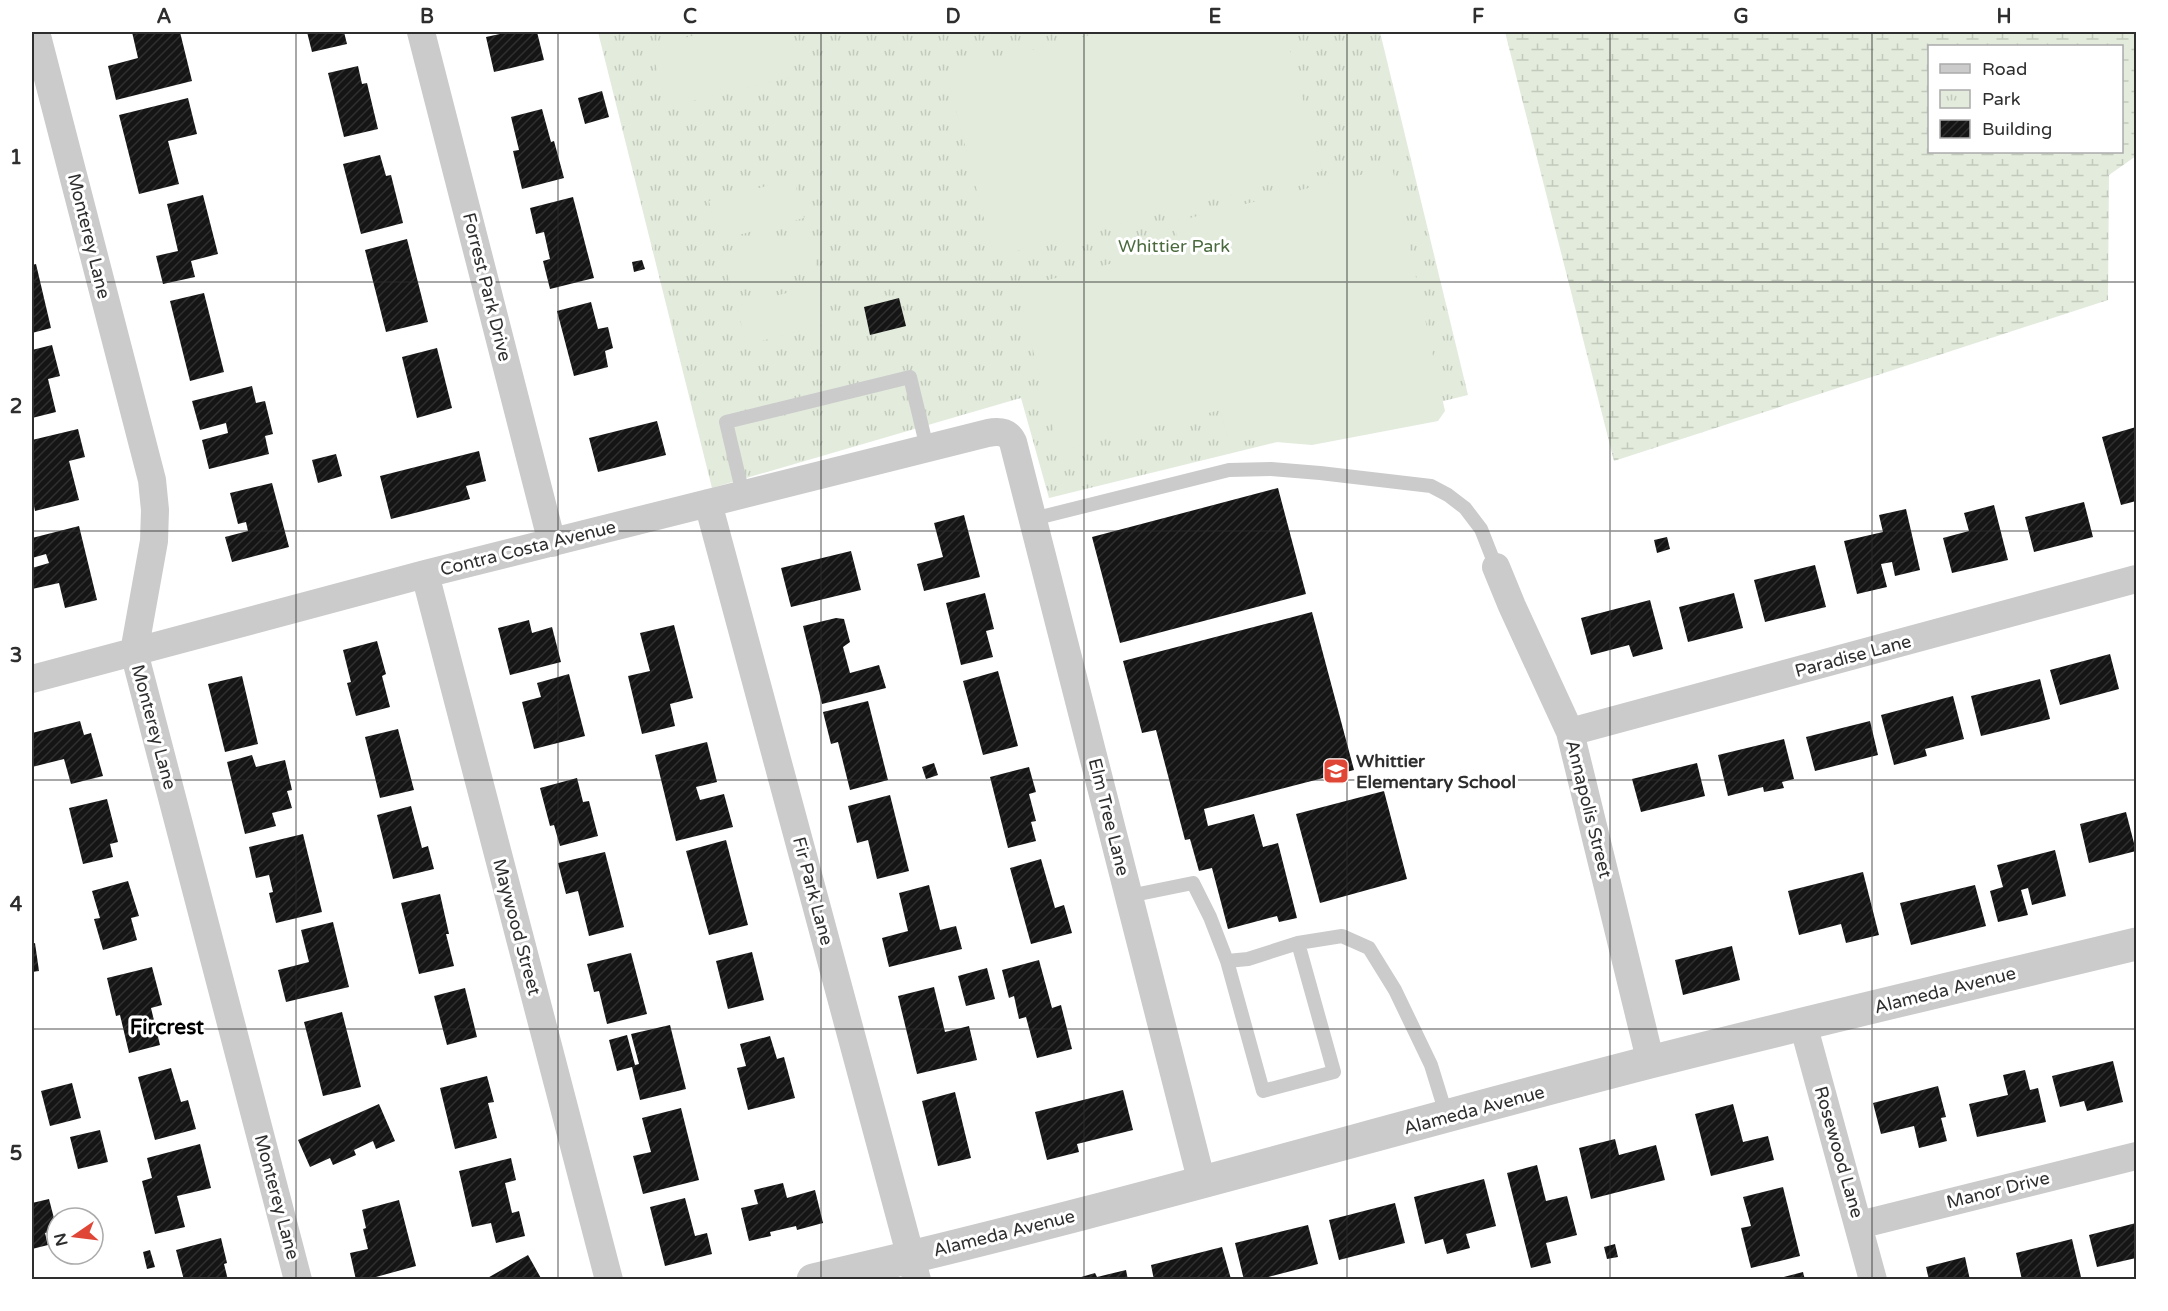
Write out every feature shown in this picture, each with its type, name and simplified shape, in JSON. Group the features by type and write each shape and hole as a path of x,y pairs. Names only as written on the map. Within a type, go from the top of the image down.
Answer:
{"street":[{"name":"Monterey Lane","path":"36,32 152,480 155,510 154,541 134,652 298,1280"},
{"name":"Forrest Park Drive","path":"421,32 552,543"},
{"name":"Contra Costa Avenue","path":"32,679 425,574 997,431 1010,436 1016,452"},
{"name":"Elm Tree Lane","path":"1016,452 1202,1183"},
{"name":"Fir Park Lane","path":"708,503 915,1268"},
{"name":"Annapolis Street","path":"1496,567 1570,732 1649,1062"},
{"name":"Maywood Street","path":"425,574 609,1280"},
{"name":"Paradise Lane","path":"1570,732 2136,579"},
{"name":"Alameda Avenue","path":"813,1280 915,1268 1202,1183 1649,1062 2136,944"},
{"name":"Rosewood Lane","path":"1803,1024 1873,1280"},
{"name":"Manor Drive","path":"1859,1225 2136,1156"}],"lane":[{"path":"743,494 726,422 910,377 927,448"},
{"path":"1033,519 1229,470 1271,469 1320,472 1431,486 1448,495 1465,507 1480,529 1496,567"},
{"path":"1129,896 1194,883 1227,961 1263,1091 1334,1072 1298,943"},
{"path":"1227,961 1248,959 1298,943 1342,936 1369,948 1395,990 1431,1065 1447,1117"}],"green space":[{"name":"Whittier Park","path":"598,32 1380,32 1468,395 1049,498 1021,398 712,488"},
{"path":"708,32 785,32 796,76 666,107 651,46"},
{"path":"1102,32 1285,32 1322,171 994,257 946,72"},
{"path":"1505,32 2136,32 2136,156 2109,175 2108,300 1614,461"},
{"path":"1392,167 1445,411 1438,421 1312,445 1228,438 1220,410 1059,451 1017,288 1179,246 1174,222"},
{"path":"794,179 804,218 719,240 709,201"},
{"path":"807,231 817,270 732,292 722,253"},
{"path":"821,284 831,323 746,345 737,306"}],"building":[{"path":"132,32 180,32 192,81 116,100 108,66 138,58"},
{"path":"307,32 344,32 347,44 312,52"},
{"path":"509,32 537,32 544,60 494,72 486,37"},
{"path":"358,66 362,84 367,83 378,129 344,137 328,73"},
{"path":"602,91 609,117 585,124 578,98"},
{"path":"188,98 197,134 168,141 179,184 139,194 119,115"},
{"path":"542,109 564,178 522,189 513,151 519,150 511,117"},
{"path":"380,155 386,176 391,175 403,223 361,234 343,164"},
{"path":"203,195 218,254 191,261 195,277 163,284 156,256 178,251 167,204"},
{"path":"573,197 594,278 550,289 543,261 550,259 544,232 536,234 530,208"},
{"path":"407,239 428,322 386,332 365,250"},
{"path":"642,260 645,269 634,272 632,262"},
{"path":"36,264 51,328 32,333 32,265"},
{"path":"204,293 224,372 190,381 170,301"},
{"path":"899,298 906,326 870,335 864,307"},
{"path":"591,302 598,329 608,327 613,348 605,351 608,367 574,376 557,311"},
{"path":"52,345 60,376 48,379 56,412 32,418 32,350"},
{"path":"437,348 452,408 417,418 402,357"},
{"path":"252,386 256,403 265,401 273,434 265,436 269,454 209,469 202,440 228,433 226,423 200,430 192,401"},
{"path":"657,421 666,455 598,472 589,438"},
{"path":"2136,427 2136,501 2121,505 2102,437"},
{"path":"78,429 85,457 69,461 79,500 35,511 32,496 32,440"},
{"path":"479,451 486,481 466,486 470,499 391,519 380,476"},
{"path":"336,454 342,476 318,483 312,460"},
{"path":"272,483 289,547 232,562 225,537 248,531 246,522 238,524 230,493"},
{"path":"1278,488 1306,594 1120,643 1092,537"},
{"path":"2084,502 2093,537 2034,552 2025,517"},
{"path":"1994,505 2008,560 1952,573 1943,538 1969,531 1964,513"},
{"path":"1906,509 1920,570 1895,576 1892,562 1881,564 1887,587 1857,594 1844,541 1883,532 1879,515"},
{"path":"964,515 980,577 924,591 917,564 943,557 934,523"},
{"path":"79,526 97,600 65,608 59,583 32,589 32,568 49,563 46,554 32,558 32,538"},
{"path":"1667,537 1670,549 1657,553 1654,540"},
{"path":"851,551 861,590 791,607 781,568"},
{"path":"1815,565 1826,607 1765,622 1754,580"},
{"path":"985,593 994,629 986,631 993,657 961,665 946,603"},
{"path":"1734,593 1743,628 1688,642 1679,607"},
{"path":"1650,600 1663,649 1633,657 1629,645 1591,655 1581,618"},
{"path":"1312,612 1354,770 1204,809 1208,826 1254,814 1263,847 1278,843 1297,918 1279,922 1277,916 1228,929 1212,868 1199,871 1190,839 1185,840 1156,730 1142,733 1123,661"},
{"path":"836,618 844,619 850,642 843,647 850,673 879,665 886,688 822,704 803,626"},
{"path":"529,620 532,633 552,627 561,662 510,675 498,628"},
{"path":"674,625 693,698 670,704 675,726 642,734 628,676 650,671 640,633"},
{"path":"377,641 386,674 382,676 390,707 356,716 347,683 351,682 343,650"},
{"path":"2110,654 2119,689 2060,705 2050,670"},
{"path":"998,671 1018,746 983,755 963,681"},
{"path":"569,674 585,736 534,749 522,702 541,697 537,683"},
{"path":"242,676 258,744 225,752 208,684"},
{"path":"2040,679 2050,719 1981,736 1971,696"},
{"path":"1953,696 1964,739 1925,749 1927,756 1894,765 1881,715"},
{"path":"868,701 888,780 850,790 838,742 831,744 823,712"},
{"path":"80,721 84,735 91,733 103,776 71,784 64,759 32,767 32,733"},
{"path":"1870,721 1878,755 1815,771 1806,737"},
{"path":"398,729 414,790 380,798 365,737"},
{"path":"1784,739 1794,779 1782,782 1784,788 1764,792 1763,787 1728,796 1718,755"},
{"path":"707,742 717,782 696,787 700,800 724,794 733,827 676,841 655,755"},
{"path":"252,755 256,767 285,760 292,790 287,791 292,808 272,813 276,826 245,834 227,762"},
{"path":"934,763 938,775 926,779 922,767"},
{"path":"1697,763 1705,796 1641,812 1632,779"},
{"path":"1029,767 1036,792 1029,794 1036,821 1031,822 1036,841 1008,848 990,777"},
{"path":"577,778 583,802 589,801 598,836 560,846 554,825 550,826 540,788"},
{"path":"1384,791 1407,879 1320,903 1296,814"},
{"path":"890,795 909,871 877,879 868,840 857,843 848,806"},
{"path":"107,799 118,842 110,844 113,857 83,864 69,808"},
{"path":"411,806 422,848 428,846 434,869 393,879 377,815"},
{"path":"2126,812 2136,851 2089,863 2080,824"},
{"path":"303,834 322,912 276,923 269,893 273,892 269,875 256,878 249,847"},
{"path":"726,840 748,925 709,935 686,851"},
{"path":"2055,850 2066,896 2032,905 2028,888 2021,890 2028,915 1998,922 1990,891 2003,887 1997,865"},
{"path":"605,852 624,927 589,936 578,891 566,894 558,863"},
{"path":"1041,859 1055,908 1064,905 1072,933 1031,944 1010,868"},
{"path":"1863,872 1879,935 1846,943 1841,924 1799,935 1788,891"},
{"path":"128,881 139,916 131,918 137,940 103,950 94,919 100,918 92,891"},
{"path":"929,885 940,930 956,926 962,949 889,967 882,938 908,931 899,893"},
{"path":"1975,885 1986,926 1911,945 1900,903"},
{"path":"440,894 454,966 419,974 401,903"},
{"path":"333,922 349,987 286,1002 278,970 309,962 301,930"},
{"path":"35,943 39,971 32,972 32,944"},
{"path":"1732,946 1740,980 1683,995 1675,960"},
{"path":"752,952 764,1000 728,1009 716,961"},
{"path":"631,953 647,1014 607,1024 599,991 594,992 587,964"},
{"path":"1039,960 1052,1008 1061,1005 1072,1049 1037,1058 1026,1017 1019,1019 1014,996 1009,998 1002,970"},
{"path":"152,967 162,1005 151,1008 160,1045 129,1053 120,1015 116,1016 107,978"},
{"path":"987,968 995,999 966,1006 958,976"},
{"path":"934,987 945,1032 969,1026 977,1060 917,1074 898,996"},
{"path":"465,988 477,1037 447,1045 434,996"},
{"path":"342,1012 361,1087 323,1096 304,1022"},
{"path":"670,1025 686,1089 640,1100 632,1067 617,1071 609,1040 627,1035 635,1065 639,1064 631,1034"},
{"path":"770,1036 777,1059 784,1057 795,1098 748,1110 737,1068 746,1066 740,1044"},
{"path":"2113,1061 2123,1102 2087,1111 2084,1101 2060,1107 2052,1076"},
{"path":"171,1068 181,1102 188,1100 196,1129 155,1140 138,1077"},
{"path":"2025,1070 2030,1090 2038,1088 2046,1122 1977,1137 1969,1104 2008,1095 2003,1075"},
{"path":"487,1076 494,1102 488,1103 497,1138 455,1149 440,1088"},
{"path":"72,1083 81,1118 50,1126 41,1091"},
{"path":"1938,1086 1946,1117 1941,1118 1947,1141 1919,1148 1914,1126 1881,1134 1873,1103"},
{"path":"1123,1090 1133,1130 1077,1144 1079,1152 1047,1160 1035,1112"},
{"path":"955,1092 971,1158 938,1166 922,1101"},
{"path":"379,1104 395,1141 376,1149 373,1141 354,1150 356,1155 333,1165 330,1158 310,1167 298,1140"},
{"path":"1733,1104 1743,1142 1768,1136 1774,1160 1711,1176 1695,1114"},
{"path":"681,1108 699,1180 643,1194 633,1156 651,1152 642,1118"},
{"path":"100,1130 108,1162 78,1169 70,1137"},
{"path":"1615,1139 1619,1155 1656,1145 1665,1180 1591,1199 1579,1148"},
{"path":"200,1144 211,1188 177,1196 185,1227 155,1234 142,1181 152,1178 147,1158"},
{"path":"511,1158 516,1180 505,1183 512,1213 519,1211 525,1236 496,1243 491,1223 472,1227 459,1171"},
{"path":"1537,1165 1546,1201 1567,1196 1577,1235 1546,1243 1551,1263 1531,1268 1507,1173"},
{"path":"1484,1179 1496,1226 1466,1234 1470,1248 1447,1254 1443,1239 1425,1244 1414,1197"},
{"path":"783,1183 787,1198 815,1190 823,1223 797,1230 796,1226 770,1232 771,1236 749,1241 741,1208 758,1204 754,1190"},
{"path":"1783,1187 1800,1256 1751,1268 1741,1228 1751,1226 1743,1197"},
{"path":"685,1198 695,1236 707,1233 712,1254 665,1266 650,1207"},
{"path":"49,1199 51,1206 45,1206 45,1246 32,1249 32,1203"},
{"path":"399,1200 416,1266 365,1280 356,1280 350,1253 368,1249 363,1229 366,1228 362,1210"},
{"path":"1395,1203 1405,1243 1339,1260 1329,1220"},
{"path":"2136,1223 2136,1258 2097,1267 2089,1235"},
{"path":"1308,1225 1318,1264 1257,1280 1244,1280 1235,1243"},
{"path":"221,1238 227,1263 224,1264 228,1280 184,1280 176,1250"},
{"path":"2072,1239 2081,1277 2070,1280 2022,1280 2016,1253"},
{"path":"1615,1244 1618,1257 1607,1259 1604,1247"},
{"path":"1222,1247 1231,1279 1154,1280 1151,1265"},
{"path":"150,1250 155,1267 147,1269 143,1252"},
{"path":"528,1255 542,1280 484,1280"},
{"path":"1965,1257 1970,1280 1929,1280 1926,1267"},
{"path":"1126,1270 1128,1280 1071,1280 1095,1273 1097,1277"},
{"path":"1803,1272 1805,1280 1776,1280 1776,1279"}],"place":[{"name":"Whittier Elementary School","path":"1336,771"}],"district":[{"name":"Fircrest","path":"167,1027"}]}
